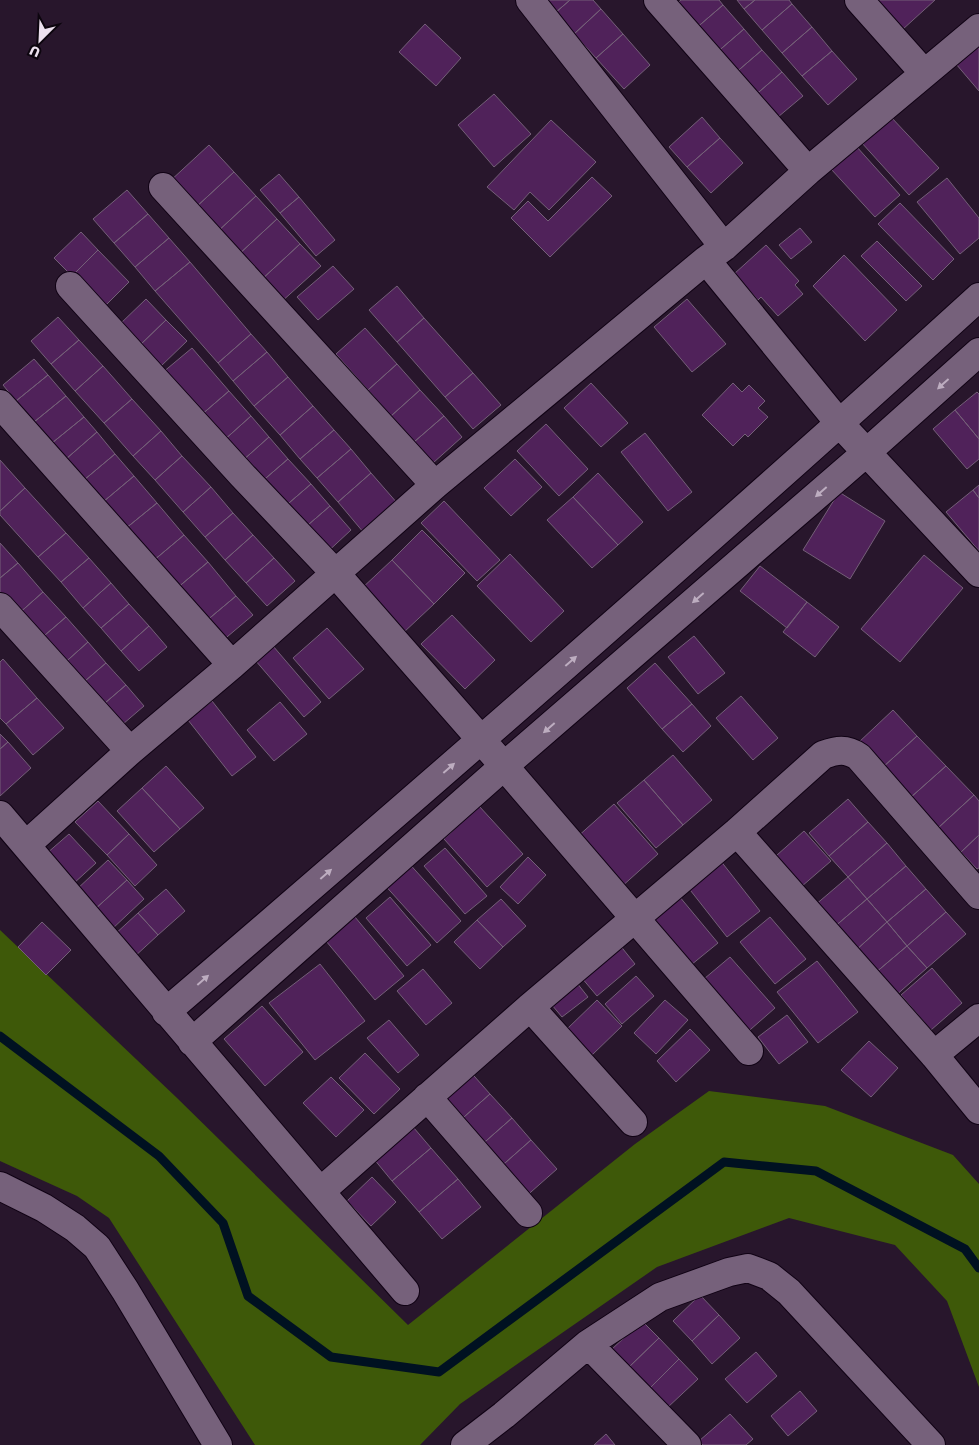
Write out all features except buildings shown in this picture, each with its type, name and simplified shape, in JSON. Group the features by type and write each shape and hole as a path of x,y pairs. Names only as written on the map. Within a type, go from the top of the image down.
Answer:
{"street":[{"path":"530,0 840,424 979,573"},
{"path":"658,0 808,171"},
{"path":"858,0 924,73"},
{"path":"26,845 130,751 232,665 435,485 715,254 808,171 979,28"},
{"path":"163,187 435,485"},
{"path":"70,286 242,475 336,574 749,1051"},
{"path":"166,1012 482,741 840,424 979,297"},
{"path":"192,1042 504,766 867,452 979,352"},
{"path":"0,404 232,665"},
{"path":"0,607 130,751"},
{"path":"320,1191 530,1007 737,832 823,755 837,750 851,752 859,757 979,895"},
{"path":"0,815 405,1291"},
{"path":"737,832 934,1055 979,1110"},
{"path":"530,1007 633,1122"},
{"path":"934,1055 979,1018"},
{"path":"427,1097 528,1213"},
{"path":"0,1186 44,1208 75,1228 97,1247 218,1445"},
{"path":"465,1445 504,1415 588,1344 660,1297 729,1272 748,1268 769,1276 789,1292 931,1445"},
{"path":"588,1344 688,1445"}],"green space":[{"path":"0,930 176,1097 408,1325 635,1144 709,1091 825,1106 953,1155 979,1184 979,1387 947,1301 895,1245 789,1218 657,1267 460,1404 420,1445 255,1445 109,1218 77,1196 0,1161"}],"waterway":[{"path":"0,1036 159,1156 223,1223 248,1296 331,1357 439,1372 724,1162 816,1171 965,1249 979,1268"}]}
